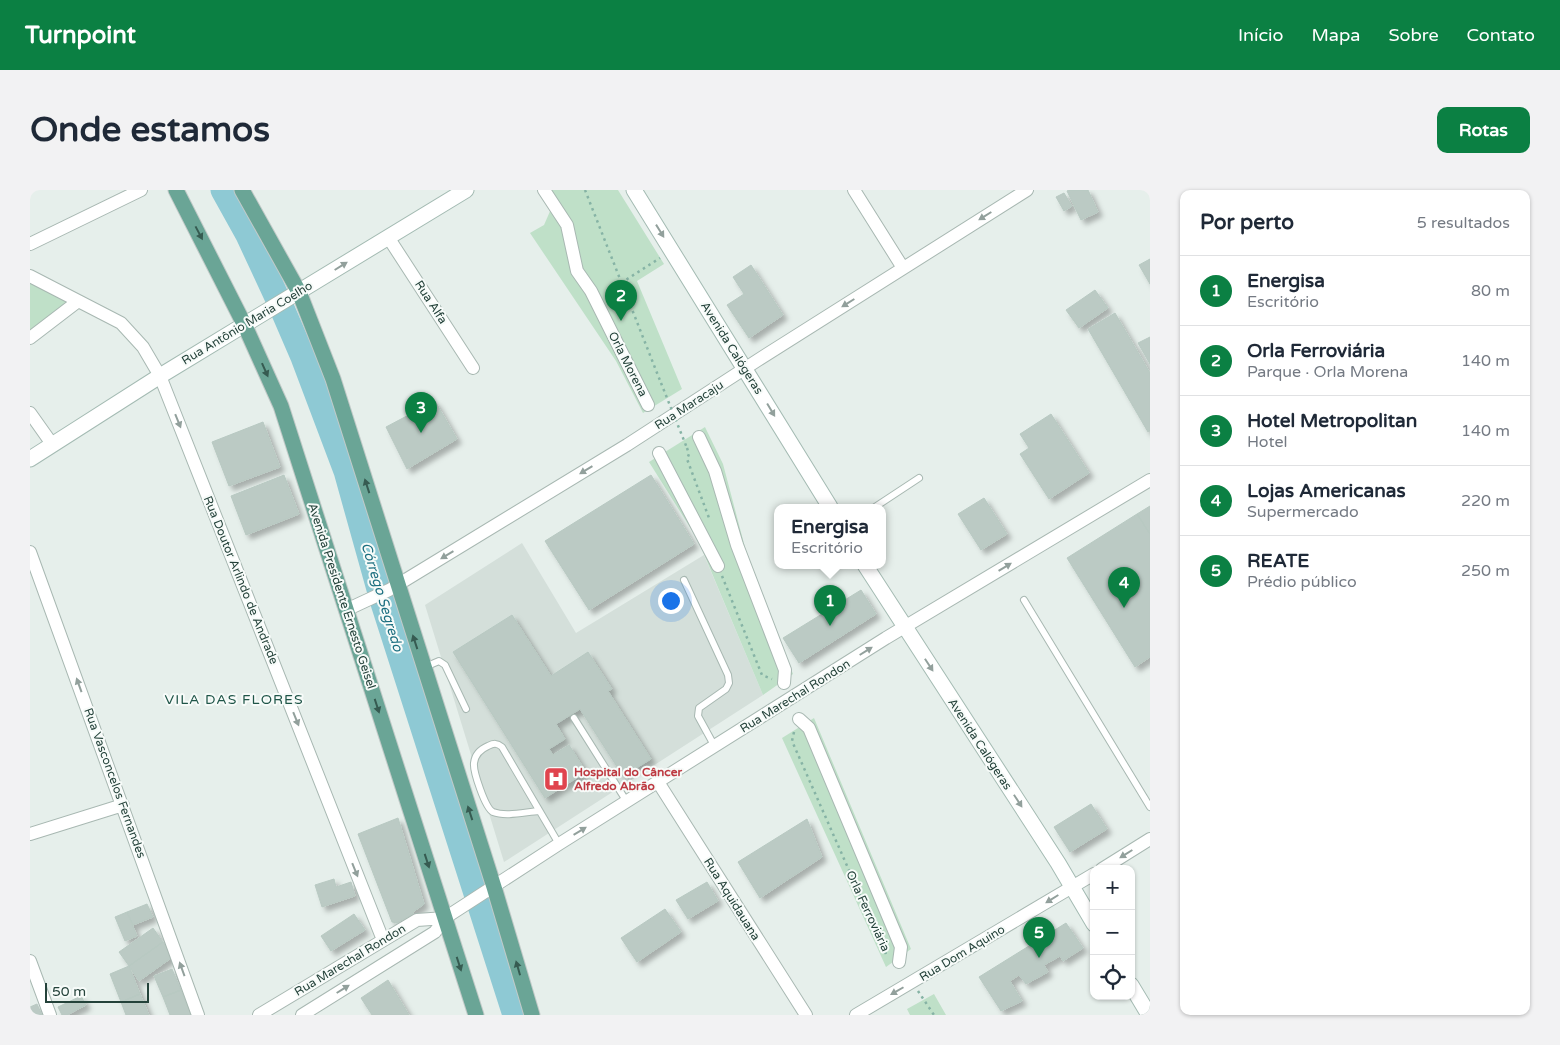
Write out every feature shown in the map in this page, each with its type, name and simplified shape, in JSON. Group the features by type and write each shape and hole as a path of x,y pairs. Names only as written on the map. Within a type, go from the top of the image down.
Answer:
{"main road":[{"name":"Avenida Presidente Ernesto Geisel","path":"176,190 251,322 352,607 448,916 476,1015"},
{"path":"242,190 299,292 333,379 394,587 424,667 488,891 532,1015"},
{"name":"Rua Antônio Maria Coelho","path":"30,459 160,376 466,190"},
{"name":"Avenida Calógeras","path":"634,190 828,504"},
{"name":"Avenida Calógeras","path":"868,569 1072,886 1090,917"},
{"path":"1135,992 1149,1015"}],"street":[{"path":"30,244 141,190"},
{"name":"Orla Morena","path":"544,190 567,225 577,271 591,292 648,405"},
{"path":"854,190 903,268"},
{"name":"Rua Maracaju","path":"352,607 394,587 627,445 1027,190"},
{"name":"Rua Alfa","path":"388,237 473,368"},
{"name":"Rua Doutor Arlindo de Andrade","path":"30,276 121,323 143,347 160,376 383,940"},
{"path":"30,338 78,302"},
{"path":"30,413 52,444"},
{"path":"699,438 715,471 737,545 785,670 784,683"},
{"path":"659,453 718,566"},
{"name":"Rua Marechal Rondon","path":"302,1015 435,932 448,916 559,844 905,627 1150,480"},
{"name":"Rua Vasconcelos Fernandes","path":"30,552 198,1015"},
{"name":"Orla Ferroviária","path":"799,719 810,728 901,947 899,962"},
{"name":"Rua Aquidauana","path":"658,782 806,1015"},
{"path":"30,834 123,805"},
{"path":"1108,865 1150,839"},
{"name":"Rua Dom Aquino","path":"856,1015 1090,876"},
{"name":"Rua Marechal Rondon","path":"259,1015 418,920 448,916"},
{"path":"30,961 50,1015"}],"lane":[{"path":"880,504 919,478"},
{"path":"684,580 728,675 729,683 726,689 700,708 698,712 714,747"},
{"path":"1024,600 1150,807"},
{"path":"424,667 438,662 445,665 466,709"},
{"path":"574,718 627,802"},
{"path":"539,811 503,814 495,813 488,809 474,764 477,754 481,749 493,743 502,747 559,844"}],"path":[{"path":"584,190 687,448"},
{"path":"621,282 672,251"},
{"name":"Orla Ferroviária","path":"799,719 792,741 886,954 899,962"}],"shaded area":[{"name":"Hospital do Câncer Alfredo Abrão","path":"522,543 576,633 704,555 763,695 504,862 425,605"}],"green space":[{"path":"540,190 618,190 664,264 637,281 682,389 643,413 616,361 530,233 544,225 551,209"},
{"path":"30,276 77,302 30,338"},
{"path":"705,427 723,464 747,555 793,674 763,695 698,540 649,462"},
{"path":"814,718 911,949 886,967 782,738"},
{"path":"934,994 946,1015 910,1015 907,1009"}],"building":[{"path":"1088,190 1098,212 1081,220 1067,191"},
{"path":"1064,193 1072,206 1064,211 1056,197"},
{"path":"1150,259 1150,284 1139,265"},
{"path":"751,265 783,315 749,338 727,305 744,294 733,277"},
{"path":"1095,290 1108,308 1079,328 1066,310"},
{"path":"1115,313 1150,373 1150,431 1148,432 1088,329"},
{"path":"1150,337 1150,364 1138,343"},
{"path":"435,401 457,439 407,469 386,427"},
{"path":"1051,414 1089,473 1049,499 1020,454 1029,448 1020,434"},
{"path":"263,422 280,467 229,486 212,442"},
{"path":"284,475 299,514 246,535 231,496"},
{"path":"651,475 694,544 589,610 545,541"},
{"path":"984,498 1007,534 981,550 958,514"},
{"path":"1150,506 1150,534 1137,514"},
{"path":"1137,514 1150,534 1150,657 1135,667 1067,558"},
{"path":"861,590 876,614 799,663 783,638"},
{"path":"512,615 551,676 588,652 612,689 608,691 651,759 623,776 580,709 556,724 565,739 549,749 553,755 569,745 586,772 545,798 453,652"},
{"path":"1091,804 1107,829 1070,852 1054,827"},
{"path":"398,818 424,904 413,914 397,923 392,922 358,834"},
{"path":"807,819 822,857 760,898 738,862"},
{"path":"334,879 336,887 351,882 355,896 322,907 315,885"},
{"path":"707,882 718,901 688,919 676,900"},
{"path":"147,904 153,917 133,925 127,912"},
{"path":"665,909 681,932 637,962 621,938"},
{"path":"127,912 137,936 125,941 115,917"},
{"path":"354,914 365,930 331,951 321,936"},
{"path":"1066,923 1083,948 1063,961 1060,956 1044,965 1048,972 1026,984 1019,975 1010,981 1022,1001 1001,1011 979,977"},
{"path":"153,928 163,942 129,966 119,952"},
{"path":"163,942 174,956 139,981 129,966"},
{"path":"129,966 140,994 121,1002 110,974"},
{"path":"172,969 181,990 163,997 154,976"},
{"path":"388,980 409,1015 372,1015 361,998"},
{"path":"181,990 191,1015 170,1015 163,997"},
{"path":"140,994 149,1015 126,1015 121,1002"},
{"path":"81,996 86,1005 67,1015 62,1015 58,1007"},
{"path":"37,1004 42,1015 30,1015 30,1007"}],"waterway":[{"name":"Córrego Segredo","path":"223,190 248,235 281,306 303,357 346,471 382,600 515,1015"}],"place":[{"name":"Orla Ferroviária","path":"621,321"},
{"name":"Hotel Metropolitan","path":"421,433"},
{"name":"Lojas Americanas","path":"1124,608"},
{"name":"Energisa","path":"830,626"},
{"name":"Hospital do Câncer Alfredo Abrão","path":"556,779"},
{"name":"REATE","path":"1039,958"}],"district":[{"name":"VILA DAS FLORES","path":"234,699"}]}
